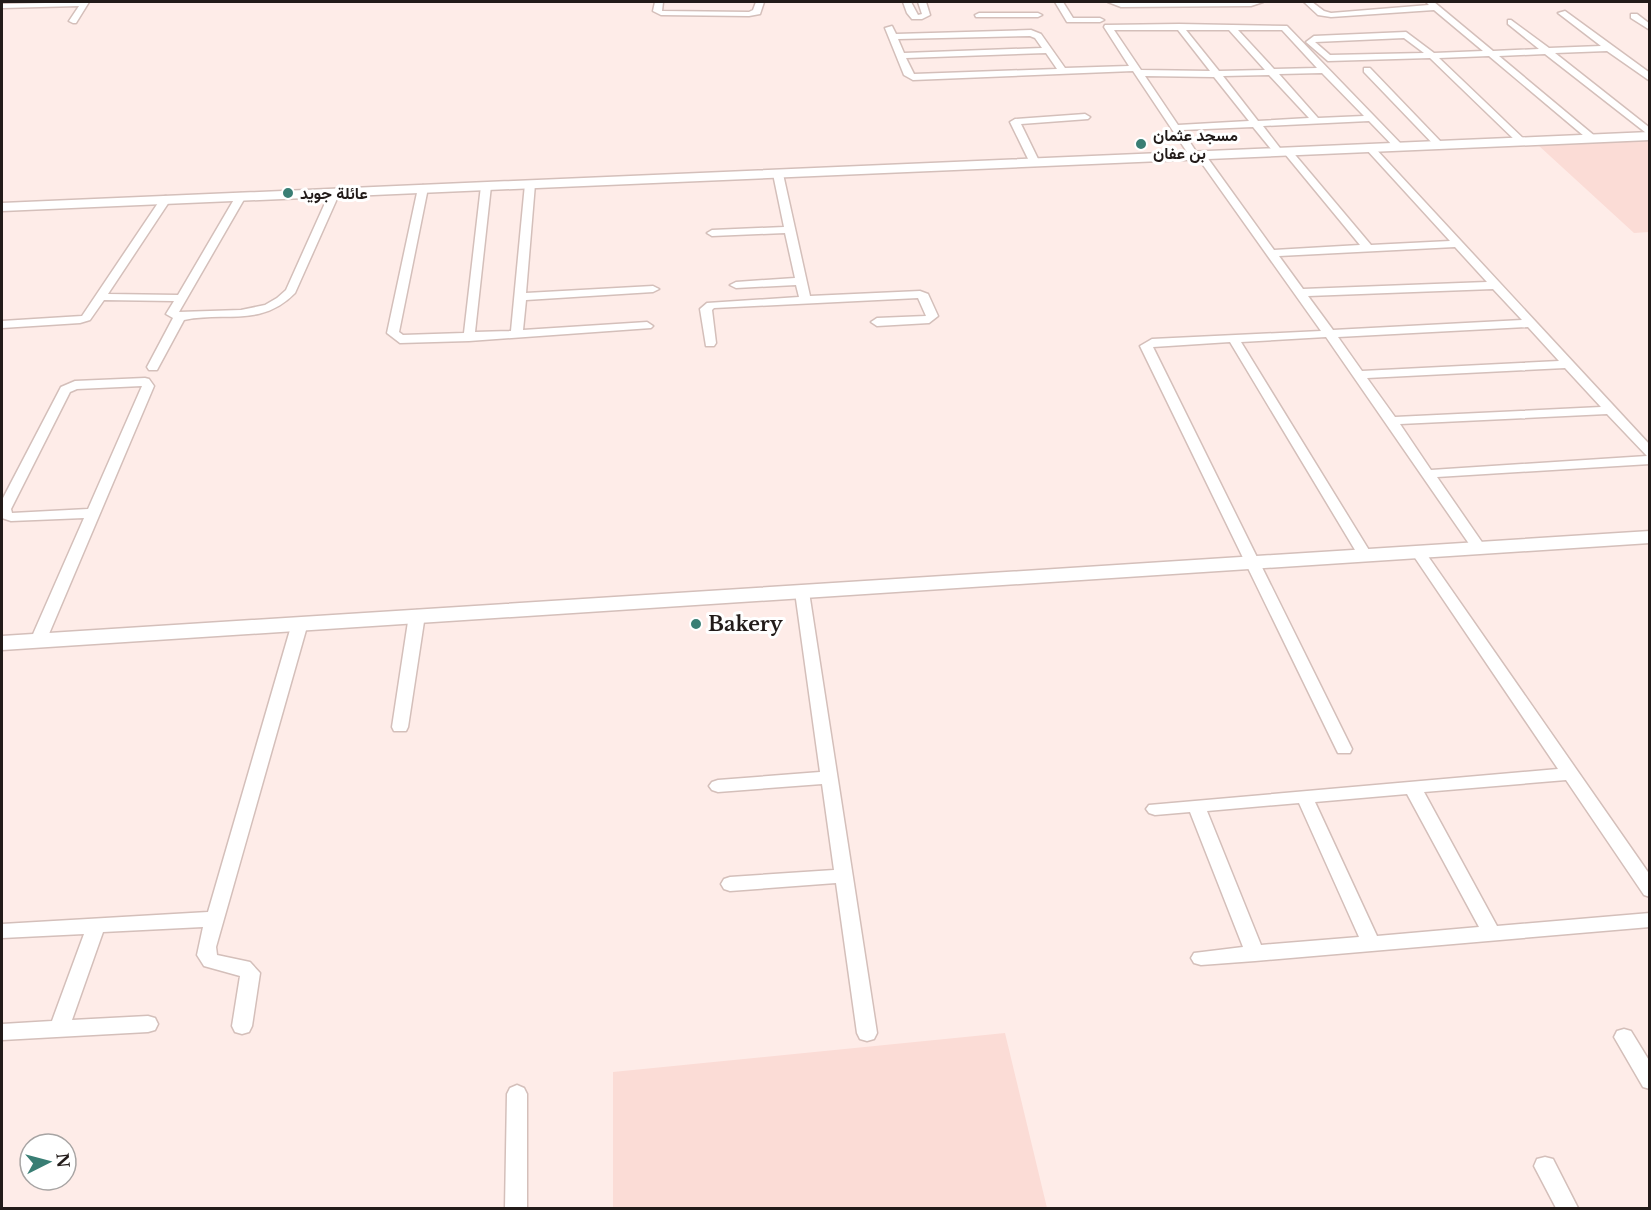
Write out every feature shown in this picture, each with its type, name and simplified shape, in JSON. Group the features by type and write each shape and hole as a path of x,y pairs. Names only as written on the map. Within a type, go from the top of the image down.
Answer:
{"street":[{"path":"2,6 84,2"},
{"path":"74,21 84,2"},
{"path":"659,2 657,11 660,14 753,14 757,12 760,2"},
{"path":"708,14 711,2"},
{"path":"907,2 910,13 914,17 926,15 922,2"},
{"path":"1059,2 1070,20 1100,20"},
{"path":"1112,2 1121,5 1260,3 1258,2"},
{"path":"1308,2 1327,15 1433,4 1593,139"},
{"path":"1370,2 1381,11"},
{"path":"980,16 1014,12 1038,15"},
{"path":"1562,13 1650,78"},
{"path":"1650,15 1634,16 1650,28"},
{"path":"1510,22 1650,134"},
{"path":"1179,26 1257,124 1369,249"},
{"path":"1400,148 1284,28 1179,26 1108,27 1107,29 1175,129 1330,334 1479,548"},
{"path":"1231,27 1316,121"},
{"path":"1063,71 1037,35 1026,33 891,33 908,75 914,77 1063,71 1096,69 1217,74 1325,70"},
{"path":"1522,142 1431,55 1404,34 1314,39 1310,42 1328,58 1431,55 1491,55 1608,48"},
{"path":"901,56 1048,50"},
{"path":"1009,52 1096,69"},
{"path":"1367,70 1440,146"},
{"path":"1035,163 1014,122 1085,117"},
{"path":"1175,129 1372,118"},
{"path":"2,207 1400,148 1593,139 1650,134"},
{"path":"1371,149 1650,453"},
{"path":"778,174 806,299"},
{"path":"517,334 530,184"},
{"path":"469,337 486,186"},
{"path":"423,188 393,333 400,339 647,326"},
{"path":"241,196 172,314 183,316 252,312 280,303 291,291 335,192"},
{"path":"2,325 86,318 166,199"},
{"path":"712,233 790,230"},
{"path":"1270,253 1459,244"},
{"path":"736,285 801,281"},
{"path":"1300,293 1496,285"},
{"path":"520,297 653,289"},
{"path":"710,343 707,306 920,294 924,296 932,316 929,319 877,322"},
{"path":"100,297 183,298"},
{"path":"153,367 179,318 183,316"},
{"path":"1344,749 1146,346 1152,343 1233,338 1532,323"},
{"path":"1233,338 1365,555"},
{"path":"1359,375 1568,364"},
{"path":"38,641 91,513 148,386 145,382 75,385 65,390 4,509 6,515 11,517 91,513"},
{"path":"1391,421 1611,410"},
{"path":"1427,474 1650,460"},
{"path":"2,643 1254,562 1648,539"},
{"path":"1418,552 1650,890"},
{"path":"802,592 867,1033"},
{"path":"400,727 417,615"},
{"path":"242,1026 251,976 246,968 208,958 207,947 300,623"},
{"path":"1155,809 1571,774"},
{"path":"718,786 829,777"},
{"path":"1412,787 1492,934"},
{"path":"1304,795 1371,943"},
{"path":"1196,806 1255,954"},
{"path":"730,884 844,876"},
{"path":"2,931 214,919"},
{"path":"1201,958 1650,920"},
{"path":"59,1029 96,926"},
{"path":"2,1032 148,1024"},
{"path":"1624,1037 1650,1081"},
{"path":"516,1209 517,1094"},
{"path":"1545,1166 1567,1209"}],"shaded area":[{"path":"1645,139 1649,143 1649,232 1634,233 1538,145"},
{"path":"1005,1033 1047,1208 613,1208 613,1072"}],"place":[{"name":"مسجد عثمان بن عفان","path":"1141,144"},
{"name":"عائلة جويد","path":"288,193"},
{"name":"Bakery","path":"696,624"}]}
